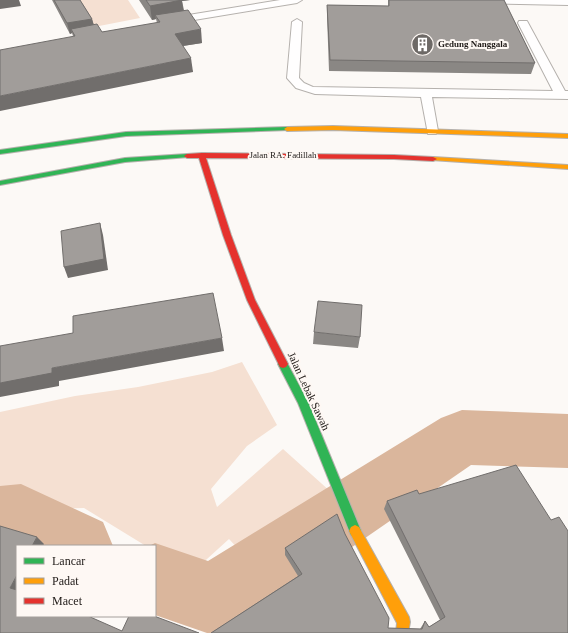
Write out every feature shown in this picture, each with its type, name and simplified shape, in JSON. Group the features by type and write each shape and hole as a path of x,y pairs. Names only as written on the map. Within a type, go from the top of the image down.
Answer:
{"main road":[{"path":"0,152 126,134 170,131 333,128 568,136"},
{"name":"Jalan RA. Fadillah","path":"0,183 124,160 202,155 394,157 568,167"},
{"name":"Jalan Lebak Sawah","path":"202,155 240,272 251,300 303,402 355,532 404,622 402,633"}],"lane":[{"path":"156,24 297,0"},
{"path":"465,0 568,2"},
{"path":"297,22 293,78 298,85 309,90 326,92 426,94 565,95"},
{"path":"524,23 565,95"},
{"path":"426,94 432,131"}],"shaded area":[{"path":"79,0 128,0 140,18 94,27"},
{"path":"242,362 277,425 247,446 211,489 217,507 283,449 331,492 255,567 229,539 196,569 173,562 156,552 156,545 144,545 84,508 45,509 0,503 0,412 75,396 138,387 212,372"}],"building":[{"path":"54,0 80,0 92,19 67,23"},
{"path":"146,0 182,0 150,6"},
{"name":"Gedung Nanggala","path":"389,0 504,0 535,63 330,60 327,5 389,6"},
{"path":"188,10 201,29 175,34 191,58 0,96 0,50 75,36 71,29 97,24 102,32 160,22 155,15"},
{"path":"100,223 104,259 64,267 61,231"},
{"path":"213,293 222,338 52,368 52,373 0,383 0,346 73,333 73,316"},
{"path":"318,301 362,305 360,337 314,332"},
{"path":"516,465 551,520 559,517 568,531 568,633 211,633 302,574 285,548 337,514 345,534 389,618 388,628 422,629 425,621 429,627 445,617 387,501 417,490 419,494"},
{"path":"0,526 37,537 33,545 16,545 16,577 10,588 16,590 16,617 90,617 122,631 129,617 156,617 199,633 0,633"}],"waterway":[{"path":"156,579 213,599 462,437 568,441"},
{"path":"0,519 21,517 77,545"}],"traffic: fast":[{"path":"0,152 126,134 287,129"},
{"path":"0,183 125,160 187,156"},
{"path":"283,364 303,402 355,531"}],"traffic: slow":[{"path":"287,129 333,128 568,136"},
{"path":"433,159 568,167"},
{"path":"355,531 404,622 402,633"}],"traffic: jam":[{"path":"202,155 227,235 251,300 283,364"},
{"path":"187,156 394,157 433,159"}],"place":[{"name":"Gedung Nanggala","path":"423,44"}]}
